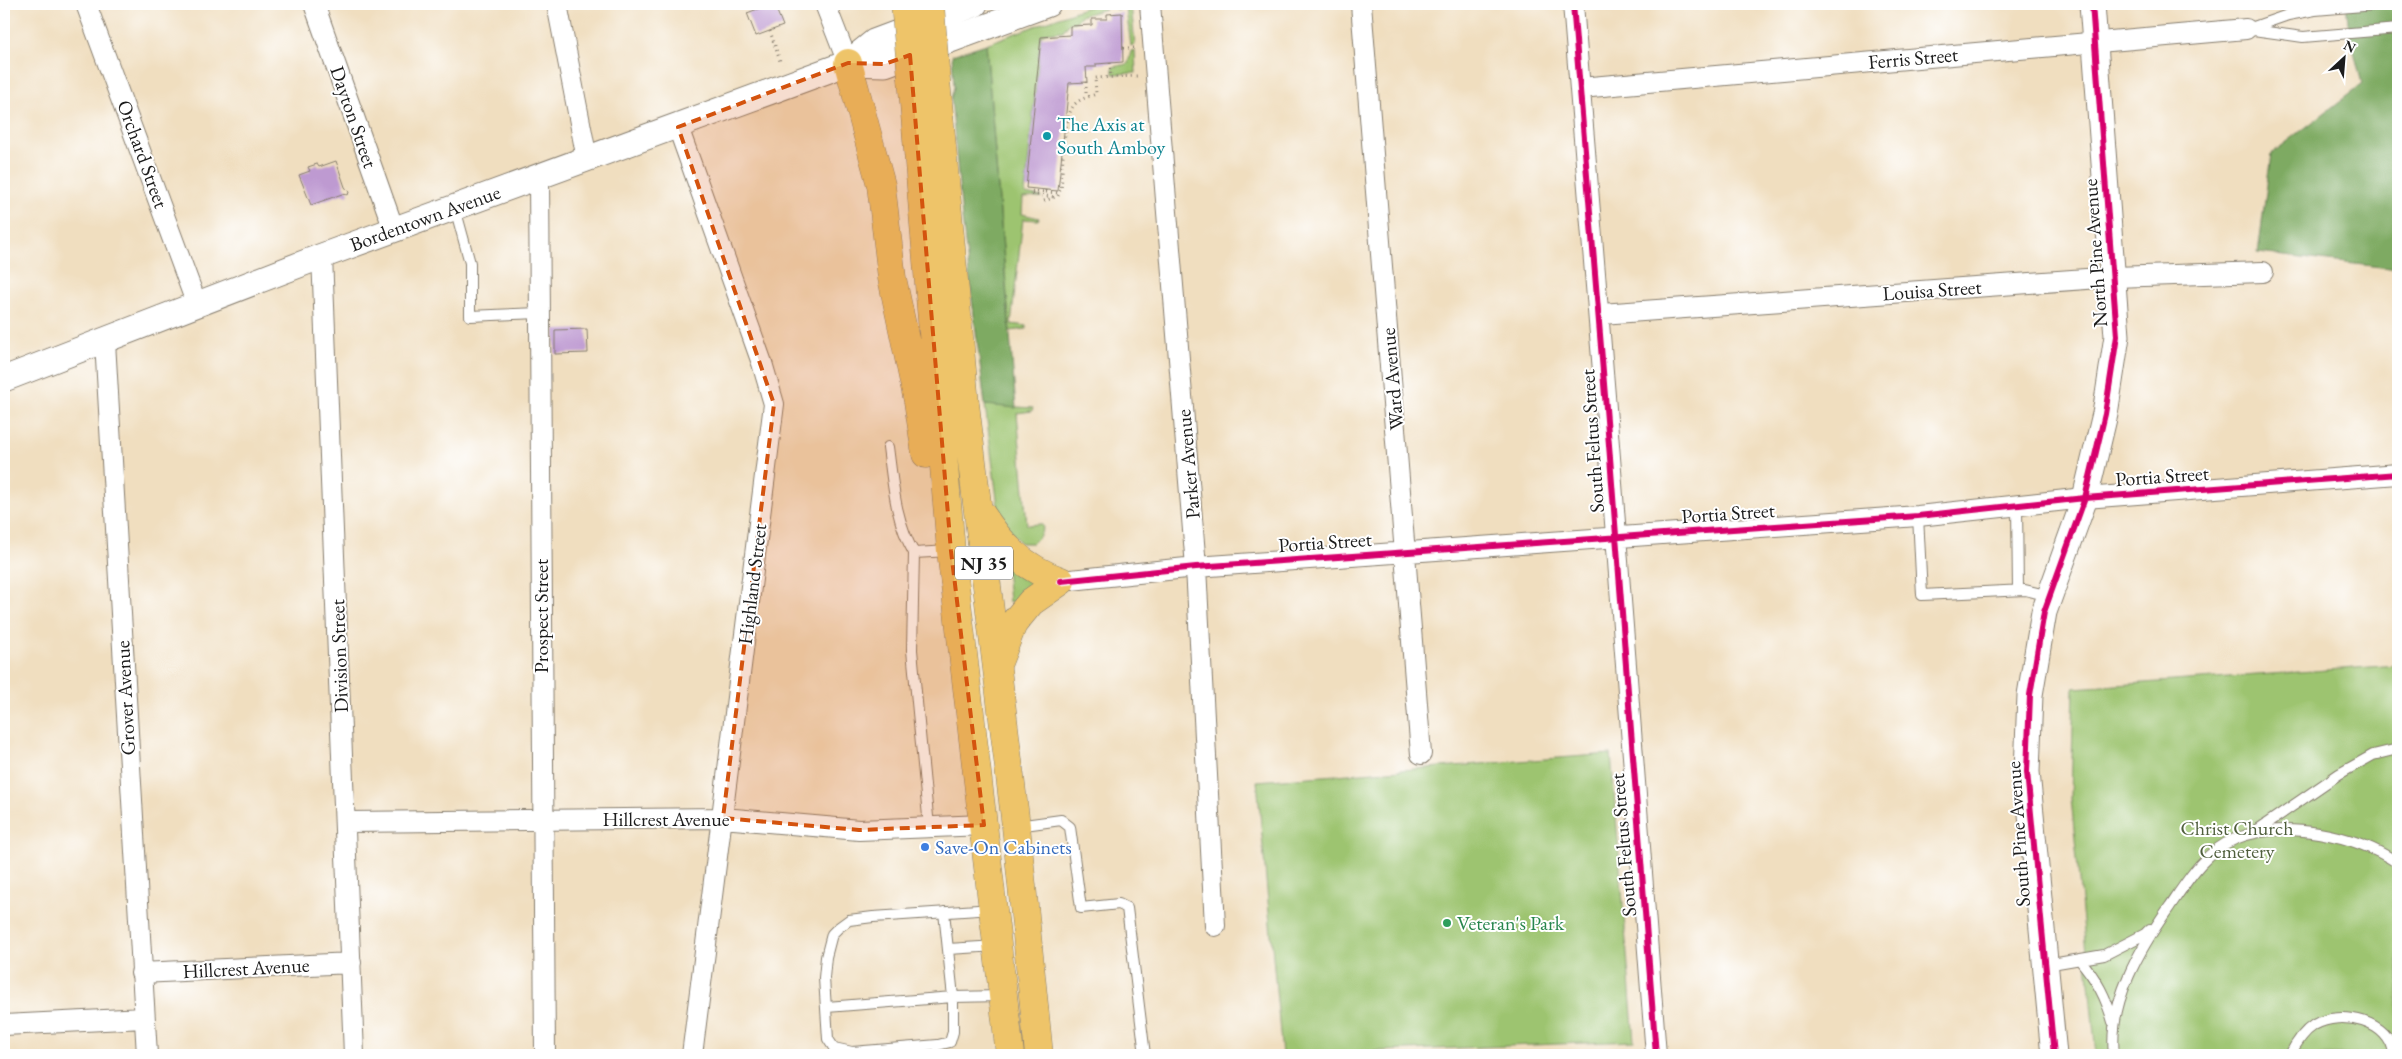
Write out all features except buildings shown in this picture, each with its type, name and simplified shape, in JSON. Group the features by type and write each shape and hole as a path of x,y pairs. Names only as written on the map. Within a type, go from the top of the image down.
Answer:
{"highway":[{"name":"NJ 35","path":"905,4 924,74 1016,826 1039,1055"},
{"name":"NJ 35","path":"930,4 924,74 951,551 1010,1055"},
{"path":"848,63 880,185 892,278 918,401 930,483 951,551"},
{"path":"978,508 997,538 1017,558 1040,574 1060,580"},
{"path":"996,667 1013,624 1031,602 1060,580"}],"street":[{"name":"Orchard Street","path":"86,4 197,305"},
{"name":"Dayton Street","path":"314,4 394,230"},
{"path":"557,4 587,159"},
{"path":"825,4 848,63"},
{"name":"Bordentown Avenue","path":"4,379 104,342 322,256 678,127 848,63 874,42 975,4"},
{"name":"Bordentown Avenue","path":"848,63 885,64 1011,10 1048,4"},
{"name":"Parker Avenue","path":"1150,4 1196,567 1215,926"},
{"name":"Ward Avenue","path":"1361,4 1421,754"},
{"name":"South Feltus Street","path":"1573,4 1600,314 1615,537 1656,1055"},
{"name":"North Pine Avenue","path":"2085,498 2105,414 2117,336 2092,4"},
{"name":"Ferris Street","path":"1580,88 2246,30"},
{"name":"Highland Street","path":"678,127 762,363 774,404 692,1055"},
{"name":"Prospect Street","path":"539,176 545,1055"},
{"name":"Division Street","path":"322,256 347,822 354,1055"},
{"name":"Louisa Street","path":"1600,314 2114,277 2263,272"},
{"name":"Grover Avenue","path":"104,342 146,1055"},
{"name":"Portia Street","path":"1060,580 1196,567 1918,516 2085,498 2398,474"},
{"name":"South Pine Avenue","path":"2054,1055 2027,772 2027,733 2035,657 2050,596 2085,498"},
{"name":"Hillcrest Avenue","path":"347,822 723,818 859,830 984,825"},
{"name":"Hillcrest Avenue","path":"141,973 351,963"},
{"path":"4,1025 144,1018"}],"lane":[{"name":"Ferris Street","path":"2246,30 2288,15 2315,10 2386,4"},
{"name":"Ferris Street","path":"2246,30 2303,37 2398,29"},
{"path":"454,207 470,263 470,316 539,313"},
{"path":"888,447 897,514 904,536 914,553 912,650 929,827"},
{"path":"2017,506 2018,590"},
{"path":"1918,516 1922,596 2018,590 2050,596"},
{"path":"914,553 951,551"},
{"path":"2045,965 2104,955 2145,934 2159,919 2185,883 2211,854 2234,840 2253,833 2339,774 2373,755 2398,749"},
{"path":"1016,826 1060,820 1066,822 1070,827 1081,908 1119,904 1127,908 1145,1055"},
{"path":"2253,833 2286,831 2350,840 2398,863"},
{"path":"944,912 953,997 953,1032 950,1042 938,1045 852,1052 834,1048 828,1039 824,978 826,957 832,934 838,928 849,920 944,912 994,909"},
{"path":"2114,1025 2133,969 2159,919"},
{"path":"948,949 998,946"},
{"path":"2080,960 2100,986 2106,998 2114,1025 2114,1055"},
{"path":"827,1007 953,997 1003,996"},
{"path":"2290,1055 2296,1041 2315,1024 2335,1018 2355,1018 2370,1024 2385,1035 2394,1055"}],"path":[{"path":"770,31 780,62"},
{"path":"1123,48 1137,48"},
{"path":"1110,63 1111,77"},
{"path":"1060,193 1068,119 1073,106 1096,94 1095,78 1139,76"},
{"path":"1086,82 1086,98"},
{"path":"1054,197 1029,194 1029,191 1060,193"},
{"path":"1044,201 1060,193"}],"highlighted area":[{"path":"910,55 951,551 984,825 859,830 723,818 774,404 678,127 848,63 885,64"}],"green space":[{"path":"1095,4 1109,4 1105,9 1080,16 1077,21 1068,24 1063,31 1045,33 1041,36 1025,194 1042,197 1023,198 1022,214 1039,218 1038,220 1023,219 1011,324 1026,326 1026,329 1010,331 986,44"},
{"path":"1109,4 1131,4 1135,45 1131,46 1126,9 1123,7 1117,10"},
{"path":"2346,4 2398,4 2398,269 2258,253 2271,154 2362,84 2349,31"},
{"path":"986,44 1016,408 985,405 962,218 951,98 954,87 952,55"},
{"path":"1135,50 1136,73 1113,74 1113,67 1128,64 1131,51"},
{"path":"985,405 1033,408 1032,411 1017,413 1027,525 1041,524 1043,528 1039,537 1033,543 1021,543 1001,521"},
{"path":"1006,567 1035,582 1013,602 1009,602"},
{"name":"Christ Church Cemetery","path":"2398,665 2398,1055 2096,1055 2071,798 2074,688"},
{"name":"Veteran's Park","path":"1611,754 1634,1041 1282,1055 1257,781"}],"cycle path":[{"path":"1573,4 1656,1055"},
{"path":"2054,1055 2027,772 2030,695 2044,612 2085,498 2105,414 2117,336 2092,4"},
{"path":"1061,581 1196,567 1918,516 2085,498 2398,474"}],"place":[{"name":"The Axis at South Amboy","path":"1047,136"},
{"name":"Save-On Cabinets","path":"925,847"},
{"name":"Veteran's Park","path":"1447,923"}]}
